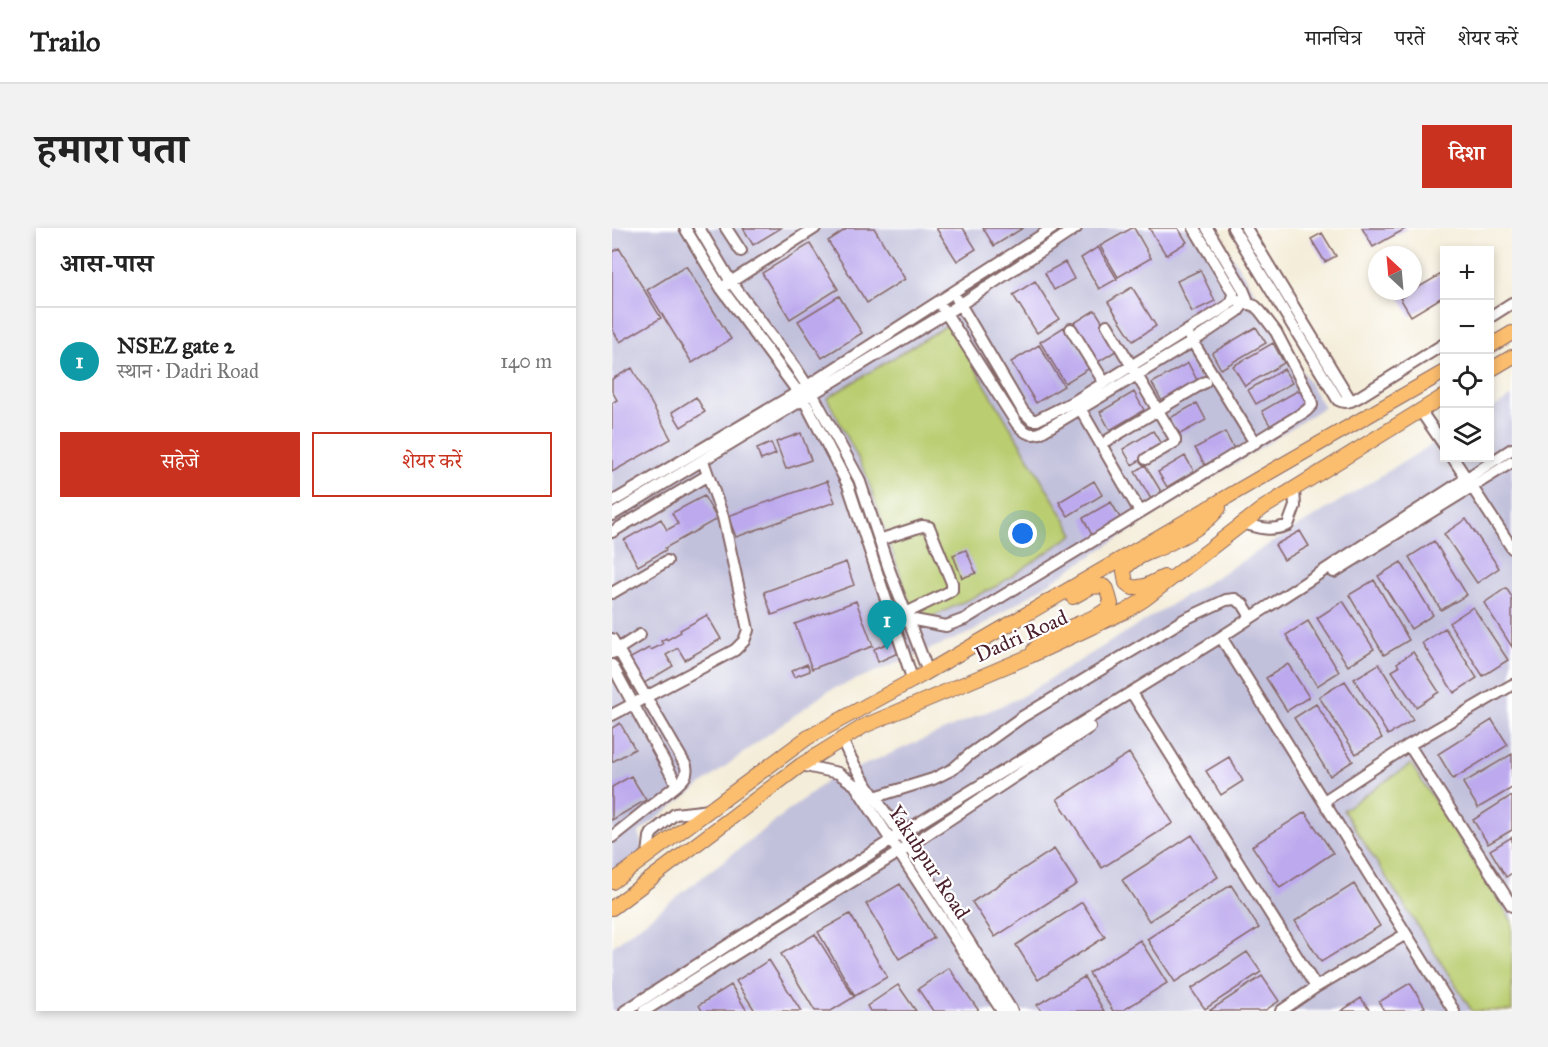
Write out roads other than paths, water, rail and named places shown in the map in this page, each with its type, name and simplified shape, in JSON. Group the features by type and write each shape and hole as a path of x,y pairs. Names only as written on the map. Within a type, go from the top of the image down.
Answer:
{"main road":[{"path":"1494,344 1512,333"},
{"path":"1494,368 1512,357"},
{"name":"Dadri Road","path":"612,882 618,874 807,738 928,672 1440,374"},
{"name":"Dadri Road","path":"612,908 801,765 842,739 873,722 1030,656 1126,611 1145,600 1203,556 1242,523 1440,398"},
{"path":"1203,556 1145,586 1133,588 1126,583 1124,577 1127,566 1132,561 1202,524 1215,514 1228,497"},
{"path":"1016,620 1044,614 1098,585 1107,589 1110,595 1109,608 1051,635 1038,645 1030,656"}],"street":[{"path":"685,228 721,288 806,393 848,485 912,681"},
{"path":"699,228 859,479 877,535 928,672"},
{"path":"726,228 741,251"},
{"path":"721,288 815,228"},
{"path":"612,515 703,461 806,393 952,291 1053,228"},
{"path":"612,502 946,313 1076,228"},
{"path":"938,301 1022,430 1033,435 1040,433 1078,405 1104,382 1227,306 1233,293 1194,228"},
{"path":"1022,430 1032,420 1044,418 1078,405 1137,375 1238,311 1246,296 1207,228"},
{"path":"1233,228 1277,289"},
{"path":"1246,228 1338,400 1351,401 1440,347"},
{"path":"952,291 1023,411 1032,420"},
{"path":"908,616 938,626 958,622 1306,411 1311,405 1311,399 1275,332 1255,306 1232,298"},
{"path":"1494,314 1512,303"},
{"path":"1107,325 1175,441 1146,459"},
{"path":"1071,329 1104,382"},
{"path":"1185,331 1255,443"},
{"path":"1108,440 1205,382"},
{"path":"1078,405 1140,512"},
{"path":"1420,410 1440,439"},
{"path":"644,1011 904,849 1134,695 1469,482 1512,449"},
{"path":"612,715 735,650 744,641 748,630 723,518 703,461"},
{"path":"1456,462 1512,548"},
{"path":"1222,639 1251,617 1469,482 1512,462"},
{"path":"612,532 708,475"},
{"path":"1242,523 1267,530 1279,529 1288,525 1295,506 1294,489"},
{"path":"863,533 877,535 922,526 929,527 952,583 952,590 894,624"},
{"path":"612,593 667,561"},
{"path":"875,797 933,779 953,769 1022,717 1185,619 1226,600 1235,599 1243,604 1251,617"},
{"path":"615,651 640,635"},
{"path":"612,639 615,651 645,696 686,766 687,772 677,785 612,837"},
{"path":"1222,639 1454,1011"},
{"path":"612,664 677,785"},
{"path":"1324,801 1409,745 1512,685"},
{"path":"625,1011 896,837 1134,695"},
{"path":"1134,695 1316,987"},
{"name":"Yakubpur Road","path":"842,739 852,761 875,797 896,837"},
{"path":"1409,745 1512,906"},
{"name":"Yakubpur Road","path":"801,765 825,769 849,779 896,837 1012,1011"},
{"name":"Yakubpur Road","path":"904,849 1002,1011"},
{"path":"1281,1011 1316,987 1406,934"}],"place":[{"name":"NSEZ gate 2","path":"887,650"}]}
